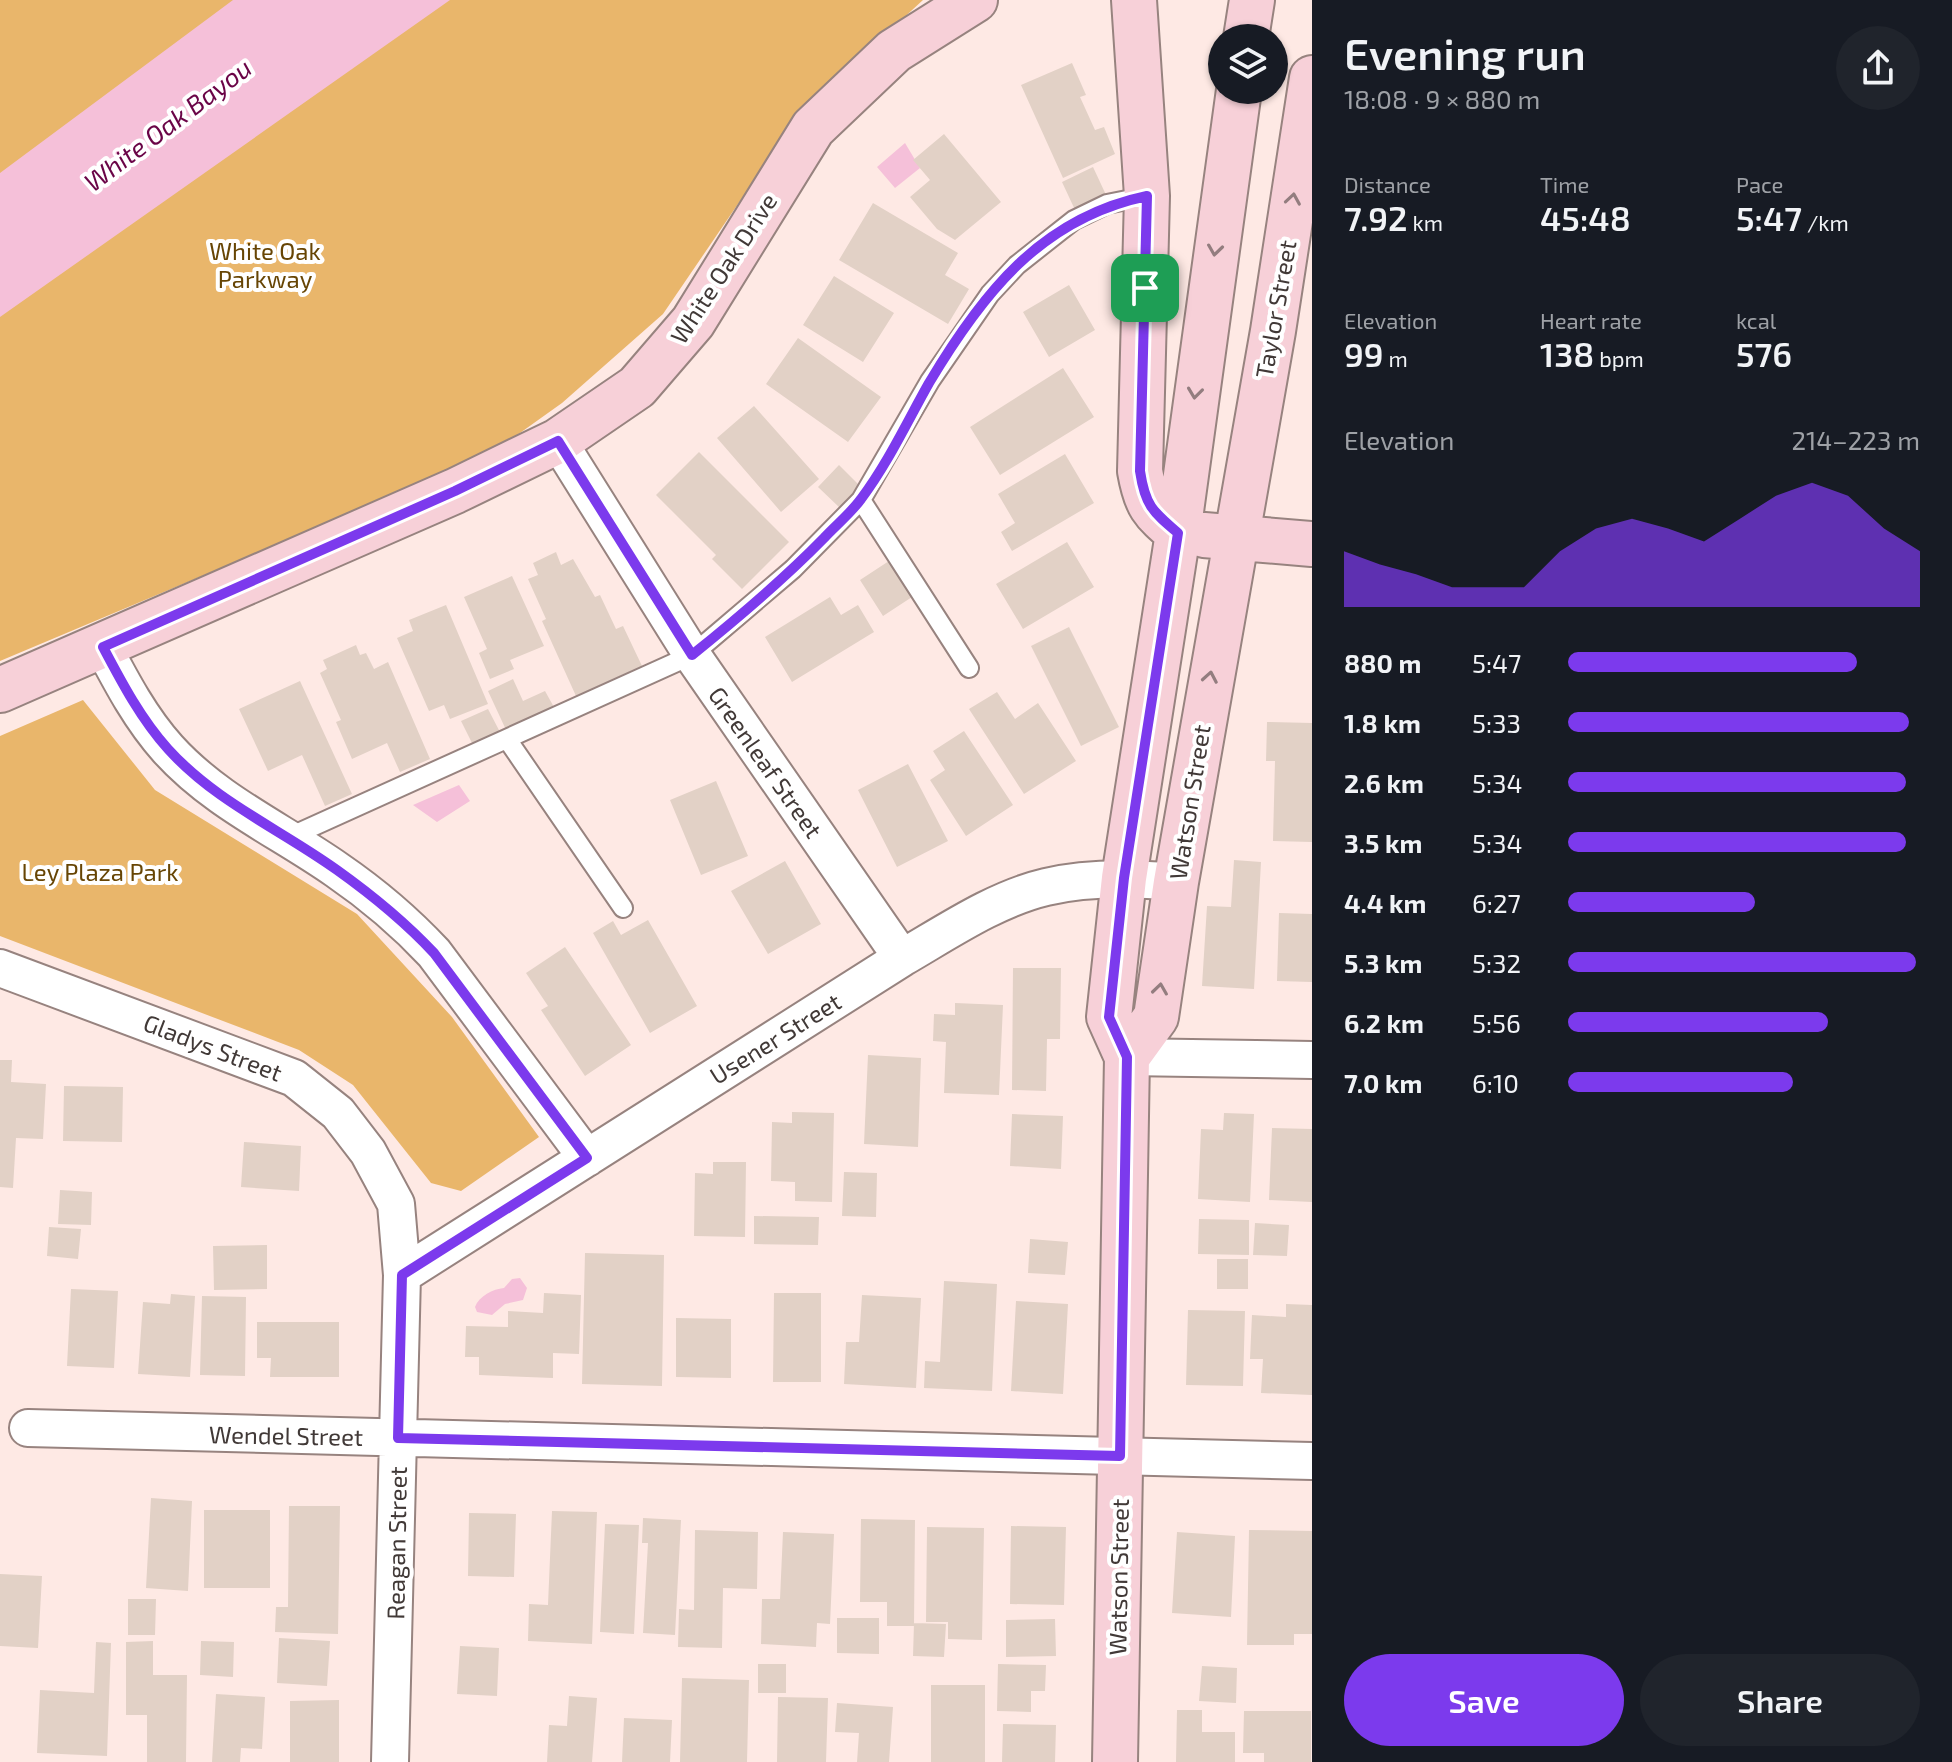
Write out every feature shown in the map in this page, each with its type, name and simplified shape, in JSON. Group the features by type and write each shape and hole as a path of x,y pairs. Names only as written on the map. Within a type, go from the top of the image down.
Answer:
{"street":[{"name":"White Oak Drive","path":"0,690 455,491 558,441 637,387 693,322 813,128 894,51 975,0"},
{"path":"1134,0 1147,196 1140,471 1144,495 1152,511 1178,533 1312,544"},
{"path":"1248,24 1252,0"},
{"name":"Taylor Street","path":"1233,538 1273,331 1312,78"},
{"path":"1178,533 1237,104"},
{"name":"Greenleaf Street","path":"558,441 692,655 902,958"},
{"name":"Watson Street","path":"1115,1762 1127,1057 1109,1017 1124,878 1178,533"},
{"name":"Watson Street","path":"1127,1057 1156,1017 1233,538"},
{"path":"103,647 136,707 168,749 208,786 335,869 410,927 434,953 587,1158"},
{"name":"Usener Street","path":"402,1275 902,958 976,915 1046,887 1124,878 1176,882"},
{"name":"Gladys Street","path":"0,968 294,1078 338,1113 368,1152 396,1204 402,1275"},
{"path":"1127,1057 1312,1060"},
{"name":"Reagan Street","path":"390,1762 402,1275"},
{"name":"Wendel Street","path":"28,1428 1312,1461"}],"lane":[{"path":"285,839 692,655 793,569 861,500 930,381 990,294 1017,265 1074,220 1107,204 1147,196"},
{"path":"861,500 969,668"},
{"path":"507,739 623,908"}],"green space":[{"name":"White Oak Parkway","path":"0,0 923,0 800,113 663,314 562,403 503,445 380,501 0,661"},
{"name":"Ley Plaza Park","path":"83,700 155,790 357,914 452,1017 539,1137 461,1191 431,1183 353,1085 299,1050 0,936 0,736"}],"water":[{"name":"White Oak Bayou","path":"233,0 450,0 0,317 0,173"},
{"path":"905,143 920,168 895,188 877,167"},
{"path":"459,785 470,801 437,822 413,805"},
{"path":"520,1278 527,1288 523,1300 505,1304 492,1315 477,1312 475,1307 483,1296 504,1288 512,1279"}],"building":[{"path":"1072,63 1086,95 1080,97 1095,130 1104,127 1115,154 1063,178 1021,85"},
{"path":"944,134 1001,202 955,240 937,229 910,197 930,180 913,160"},
{"path":"1093,167 1107,197 1076,212 1062,182"},
{"path":"873,203 958,253 945,275 969,289 948,324 839,260"},
{"path":"834,276 894,313 863,362 803,325"},
{"path":"1069,285 1095,330 1049,357 1023,312"},
{"path":"798,338 881,397 848,442 766,384"},
{"path":"1063,368 1094,417 1000,475 970,427"},
{"path":"754,406 819,479 781,512 717,438"},
{"path":"699,452 789,542 742,589 712,559 716,555 656,495"},
{"path":"1065,454 1094,503 1012,551 1001,532 1015,523 998,494"},
{"path":"839,465 861,487 840,508 818,487"},
{"path":"1067,542 1094,587 1023,629 996,584"},
{"path":"556,552 561,565 573,559 595,597 600,595 616,629 623,626 642,666 576,696 542,621 546,619 528,579 538,575 533,563"},
{"path":"889,561 912,597 883,616 860,580"},
{"path":"512,576 544,646 510,660 514,669 490,679 479,653 487,649 464,597"},
{"path":"830,597 841,615 858,605 874,632 792,682 765,637"},
{"path":"446,605 488,704 450,719 444,705 429,711 397,638 413,631 409,620"},
{"path":"1069,627 1119,727 1081,746 1031,646"},
{"path":"356,645 360,655 366,653 374,669 388,662 430,759 400,772 387,743 352,759 336,722 341,720 320,673 327,669 323,660"},
{"path":"513,679 523,701 545,691 555,709 507,732 488,691"},
{"path":"300,681 352,794 325,806 302,755 268,771 239,709"},
{"path":"997,692 1015,719 1038,703 1076,761 1024,794 969,709"},
{"path":"488,709 501,734 474,747 461,721"},
{"path":"1267,722 1312,723 1312,842 1273,841 1275,761 1266,761"},
{"path":"964,731 1013,805 966,836 930,780 945,770 933,751"},
{"path":"908,764 948,841 897,867 858,790"},
{"path":"716,781 748,856 701,875 670,800"},
{"path":"1234,860 1261,862 1254,989 1202,986 1207,906 1231,907"},
{"path":"785,861 821,924 768,954 731,891"},
{"path":"1279,913 1312,914 1312,982 1277,981"},
{"path":"648,920 697,1006 650,1033 593,933 613,921 621,935"},
{"path":"565,947 631,1045 585,1076 541,1010 548,1006 526,973"},
{"path":"1013,968 1061,968 1060,1039 1047,1039 1046,1091 1012,1090"},
{"path":"955,1003 1003,1005 999,1095 944,1093 946,1042 933,1041 934,1014 955,1015"},
{"path":"868,1055 921,1058 918,1147 864,1144"},
{"path":"0,1060 12,1060 11,1082 46,1084 43,1139 16,1138 13,1188 0,1187"},
{"path":"64,1086 123,1087 122,1142 63,1141"},
{"path":"792,1112 834,1113 832,1202 795,1201 795,1182 771,1181 772,1122 792,1123"},
{"path":"1224,1113 1254,1114 1250,1202 1198,1199 1201,1129 1223,1130"},
{"path":"1012,1114 1063,1116 1061,1169 1010,1166"},
{"path":"1272,1128 1312,1129 1312,1202 1269,1200"},
{"path":"244,1142 301,1146 299,1191 241,1187"},
{"path":"713,1162 746,1162 745,1237 694,1236 695,1173 713,1174"},
{"path":"844,1172 877,1173 876,1217 842,1216"},
{"path":"60,1190 92,1192 91,1225 58,1224"},
{"path":"754,1216 819,1217 818,1245 754,1244"},
{"path":"1199,1219 1249,1220 1249,1255 1198,1254"},
{"path":"1255,1223 1289,1225 1287,1256 1253,1255"},
{"path":"49,1227 81,1229 78,1259 47,1256"},
{"path":"1030,1239 1068,1242 1065,1275 1028,1273"},
{"path":"267,1245 267,1289 214,1290 213,1246"},
{"path":"585,1253 664,1255 662,1386 582,1384"},
{"path":"1217,1259 1248,1259 1248,1289 1217,1289"},
{"path":"944,1281 997,1284 992,1391 924,1388 925,1361 940,1362"},
{"path":"71,1289 118,1291 114,1368 67,1366"},
{"path":"544,1293 581,1295 579,1354 553,1353 553,1378 479,1375 479,1357 465,1357 466,1326 508,1327 508,1311 543,1313"},
{"path":"774,1293 821,1293 821,1382 773,1382"},
{"path":"171,1294 195,1296 190,1377 138,1374 143,1302 170,1304"},
{"path":"862,1295 921,1298 916,1388 844,1384 846,1342 859,1342"},
{"path":"202,1296 246,1297 245,1376 200,1375"},
{"path":"1016,1301 1068,1304 1063,1394 1011,1391"},
{"path":"1286,1304 1312,1305 1312,1395 1261,1393 1263,1359 1250,1359 1252,1315 1286,1317"},
{"path":"1188,1310 1245,1311 1243,1386 1186,1385"},
{"path":"676,1318 731,1319 731,1378 676,1377"},
{"path":"257,1322 339,1322 339,1377 270,1377 271,1358 257,1358"},
{"path":"151,1498 192,1501 188,1591 146,1588"},
{"path":"289,1506 340,1506 338,1634 275,1632 276,1607 288,1607"},
{"path":"204,1510 270,1510 270,1588 204,1588"},
{"path":"552,1511 597,1512 592,1644 528,1641 529,1604 548,1605"},
{"path":"469,1513 516,1514 514,1577 468,1576"},
{"path":"643,1518 681,1520 675,1635 643,1633 648,1543 642,1543"},
{"path":"861,1519 915,1520 914,1626 887,1626 887,1602 860,1602"},
{"path":"605,1524 639,1525 634,1634 600,1632"},
{"path":"1011,1526 1066,1527 1064,1605 1010,1604"},
{"path":"927,1527 984,1528 982,1640 948,1639 948,1622 926,1622"},
{"path":"695,1530 758,1532 757,1589 723,1588 722,1648 678,1647 679,1609 694,1610"},
{"path":"1249,1530 1312,1531 1312,1634 1294,1634 1294,1645 1247,1645"},
{"path":"783,1532 834,1534 830,1624 817,1623 816,1647 761,1644 762,1599 780,1599"},
{"path":"1177,1532 1235,1536 1231,1617 1172,1613"},
{"path":"0,1574 42,1576 38,1648 0,1646"},
{"path":"128,1599 156,1599 155,1635 128,1635"},
{"path":"837,1618 879,1618 879,1654 837,1653"},
{"path":"1055,1619 1056,1656 1006,1657 1006,1620"},
{"path":"914,1623 946,1624 944,1657 913,1656"},
{"path":"279,1638 330,1641 327,1686 277,1683"},
{"path":"153,1641 153,1675 187,1675 186,1762 147,1762 147,1715 126,1715 126,1642"},
{"path":"201,1641 234,1642 233,1677 200,1675"},
{"path":"96,1642 111,1643 107,1756 37,1753 40,1690 94,1693"},
{"path":"460,1646 499,1648 497,1696 457,1694"},
{"path":"758,1664 786,1664 786,1693 758,1693"},
{"path":"998,1664 1046,1665 1045,1691 1031,1691 1031,1712 997,1711"},
{"path":"1202,1666 1237,1668 1236,1703 1199,1701"},
{"path":"682,1678 749,1680 747,1762 680,1762"},
{"path":"931,1685 985,1685 985,1762 931,1762"},
{"path":"216,1694 265,1697 262,1749 241,1748 240,1762 212,1762"},
{"path":"569,1696 597,1698 592,1762 547,1762 549,1725 567,1726"},
{"path":"778,1697 828,1698 826,1762 777,1762"},
{"path":"339,1700 339,1762 290,1762 290,1701"},
{"path":"837,1703 893,1707 889,1762 857,1762 859,1733 835,1732"},
{"path":"1177,1710 1202,1710 1202,1732 1235,1732 1235,1762 1176,1762"},
{"path":"1244,1711 1311,1711 1311,1762 1264,1762 1264,1753 1243,1753"},
{"path":"624,1718 672,1720 670,1762 622,1762"},
{"path":"1003,1724 1056,1725 1055,1762 1002,1762"}],"route":[{"path":"1147,196 1145,288 1140,471 1144,495 1152,511 1178,533 1124,878 1109,1017 1127,1057 1120,1456 398,1438 402,1275 587,1158 434,953 410,927 335,869 245,814 208,786 168,749 136,707 103,647 455,491 558,441 692,655 751,608 861,500 930,381 990,294 1047,238 1107,204 1147,196"}]}
